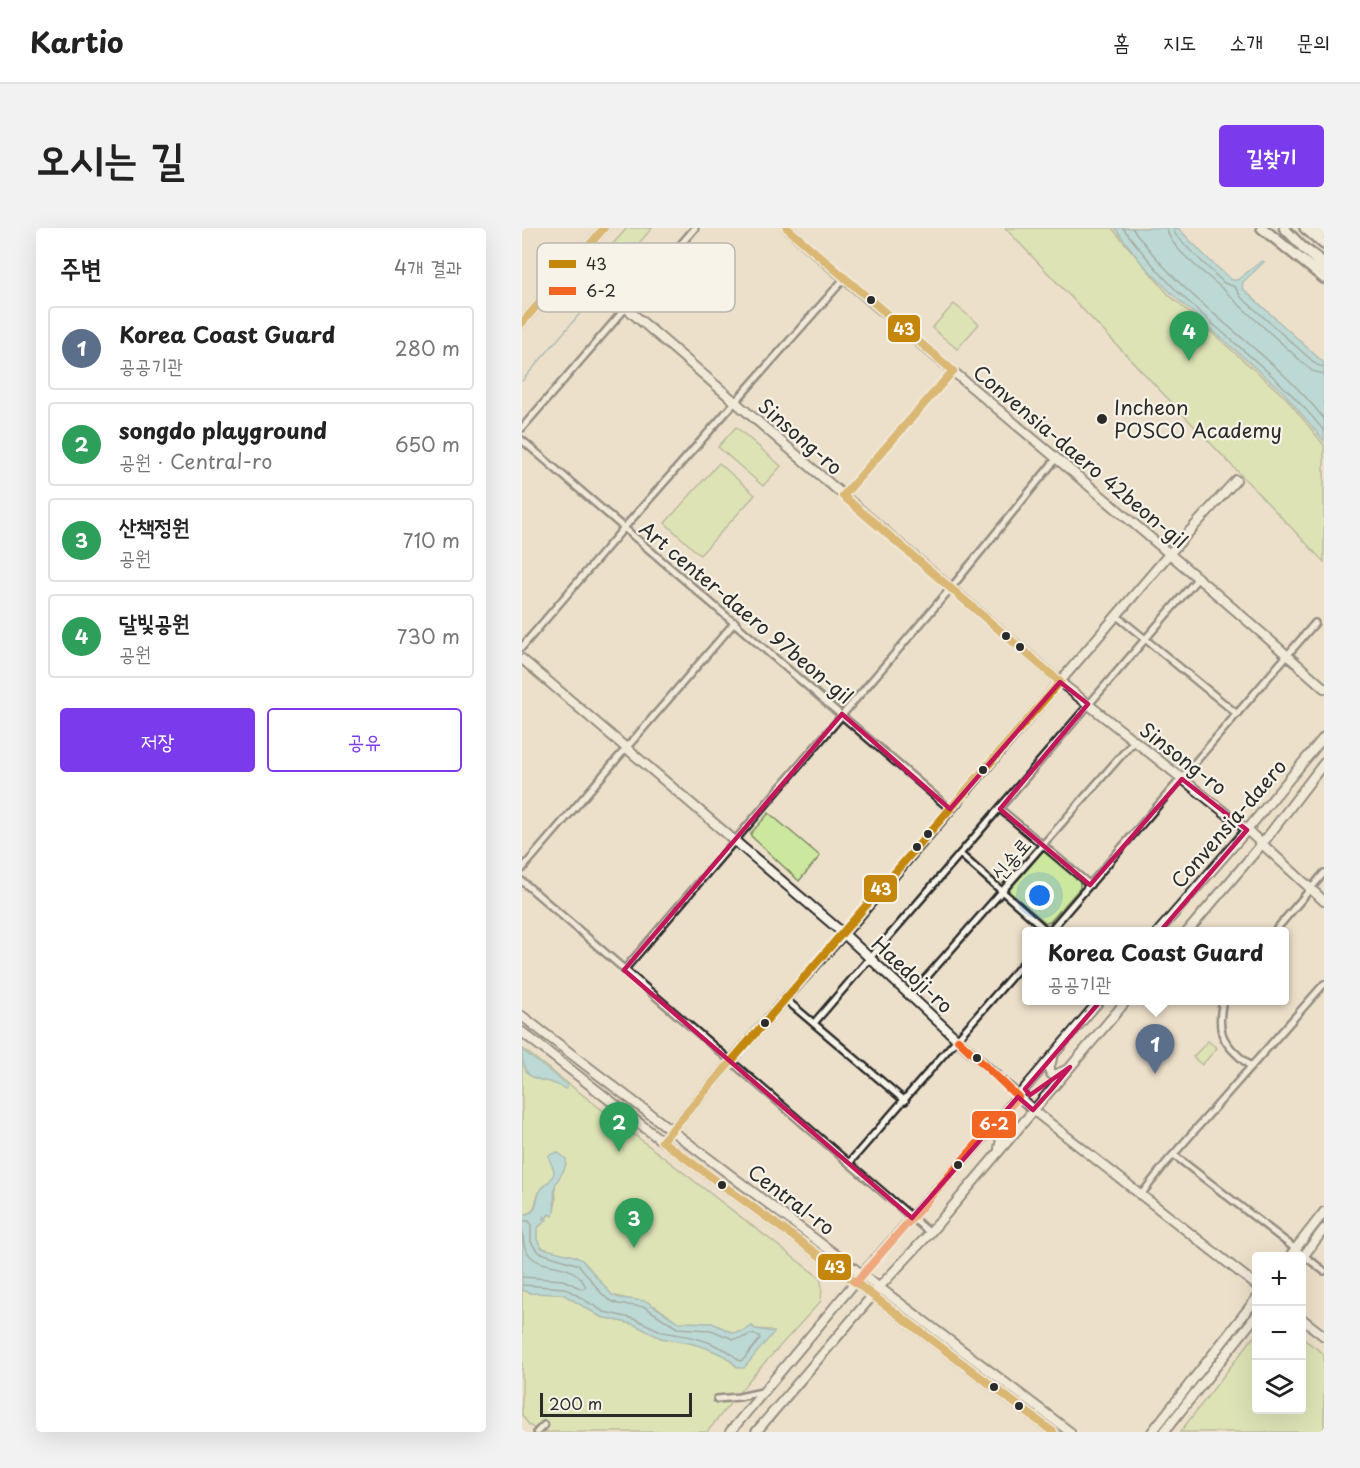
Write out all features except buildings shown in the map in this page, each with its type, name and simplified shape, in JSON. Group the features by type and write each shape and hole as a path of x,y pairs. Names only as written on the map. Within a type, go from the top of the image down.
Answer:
{"highway":[{"path":"1262,228 1324,278"},
{"path":"1305,228 1324,244"},
{"path":"1318,228 1324,233"},
{"path":"1303,248 1324,263"}],"main road":[{"path":"1284,228 1324,269"}],"street":[{"path":"591,243 604,228"},
{"path":"682,243 695,228"},
{"name":"Convensia-daero 42beon-gil","path":"787,228 952,371 1170,553 1324,688"},
{"path":"522,647 844,279"},
{"path":"522,323 537,306"},
{"path":"522,428 623,312"},
{"name":"Sinsong-ro","path":"629,312 1060,682 1247,830 1324,901"},
{"path":"843,496 952,371"},
{"name":"Art center-daero 97beon-gil","path":"522,440 950,809"},
{"path":"624,970 951,588 1056,459"},
{"path":"662,1141 844,934 1170,553 1236,480"},
{"path":"814,1023 1197,578"},
{"path":"1117,616 1237,714"},
{"path":"522,869 735,622"},
{"path":"1052,927 1315,623"},
{"name":"Haedoji-ro","path":"522,659 844,934 1033,1110 1252,1282"},
{"name":"Convensia-daero","path":"1162,927 1324,737"},
{"name":"신송로","path":"910,996 1134,741"},
{"name":"Convensia-daero","path":"1191,927 1262,844 1324,765"},
{"path":"1000,809 1090,885"},
{"path":"960,854 1042,927"},
{"path":"1278,927 1324,873"},
{"path":"522,881 930,1233"},
{"path":"849,1163 1022,965"},
{"path":"1140,1196 1324,984"},
{"path":"785,999 905,1101"},
{"path":"730,1432 862,1274 980,1141 1096,1005"},
{"path":"756,1432 880,1287 930,1233 1123,1005"},
{"path":"1222,1005 1220,1016 1224,1042 1251,1067"},
{"name":"Central-ro","path":"522,1016 1070,1432"},
{"name":"Central-ro","path":"522,1032 662,1141 856,1282 1053,1432"},
{"path":"1055,1053 1049,1066 1051,1074 1058,1074 1070,1067"},
{"path":"980,1141 991,1133 997,1134 1001,1143 997,1152"},
{"path":"1174,1155 1299,1252"},
{"path":"1294,1252 1324,1212"},
{"path":"1306,1252 1324,1229"},
{"path":"1306,1258 1324,1271"},
{"path":"1152,1432 1252,1305"},
{"path":"1164,1432 1252,1322"},
{"path":"1306,1322 1324,1336"},
{"path":"717,1399 755,1394 765,1389"},
{"path":"537,1432 544,1425"}],"highlighted area":[{"path":"1060,682 1088,704 1000,809 1090,885 1182,779 1247,830 1025,1089 1030,1095 1070,1067 1051,1090 1033,1110 1018,1097 912,1218 624,970 842,714 950,809"}],"green space":[{"path":"627,228 652,228 639,243 614,243"},
{"path":"1005,228 1112,228 1169,295 1286,398 1324,445 1324,562"},
{"path":"954,304 979,324 957,349 932,328"},
{"path":"736,427 781,466 763,486 718,447"},
{"path":"719,463 755,495 700,555 665,523"},
{"path":"769,813 820,856 799,881 751,836 751,833"},
{"path":"1044,850 1080,882 1080,888 1050,922 1046,923 1008,891"},
{"path":"1208,1041 1217,1048 1202,1065 1193,1057"},
{"path":"522,1048 820,1278 821,1301 750,1379 707,1432 539,1432 529,1425 522,1415 522,1290 531,1293 563,1294 601,1317 633,1324 661,1338 707,1348 725,1356 737,1367 769,1330 755,1329 752,1326 744,1331 733,1333 712,1323 678,1322 655,1306 612,1295 578,1258 540,1246 537,1240 537,1229 544,1222 544,1216 546,1218 549,1214 553,1216 556,1201 555,1185 548,1182 541,1189 531,1212 522,1215"},
{"path":"1252,1339 1252,1414 1306,1414 1306,1341 1324,1354 1324,1432 1180,1432"}],"water":[{"path":"1115,228 1178,228 1232,280 1237,280 1262,261 1264,262 1243,282 1242,288 1324,363 1324,441 1285,394 1174,296 1140,261"},
{"path":"522,1050 568,1086 565,1089 531,1076 523,1063"},
{"path":"557,1152 566,1159 566,1163 555,1186 553,1216 549,1214 546,1218 544,1216 543,1220 547,1220 537,1228 537,1240 542,1248 582,1260 612,1295 646,1301 678,1322 712,1323 733,1333 744,1331 752,1326 755,1329 774,1332 744,1368 739,1368 725,1356 707,1348 661,1338 633,1324 601,1317 563,1294 531,1293 522,1290 522,1215 532,1212 540,1191 552,1178 554,1170 549,1155"}],"waterway":[{"path":"522,381 581,312"}],"transit line":[{"name":"43","path":"591,243 604,228"},
{"name":"43","path":"787,228 953,371"},
{"name":"43","path":"522,323 537,306"},
{"name":"43","path":"843,496 953,371"},
{"name":"43","path":"843,496 1060,682"},
{"name":"43","path":"1053,1432 843,1273 662,1141 1060,682"},
{"name":"6-2","path":"856,1282 1018,1097 958,1040"}],"place":[{"name":"달빛공원","path":"1189,361"},
{"name":"Incheon POSCO Academy","path":"1102,419"},
{"name":"Korea Coast Guard","path":"1155,1074"},
{"name":"songdo playground","path":"619,1152"},
{"name":"산책정원","path":"634,1248"}]}
